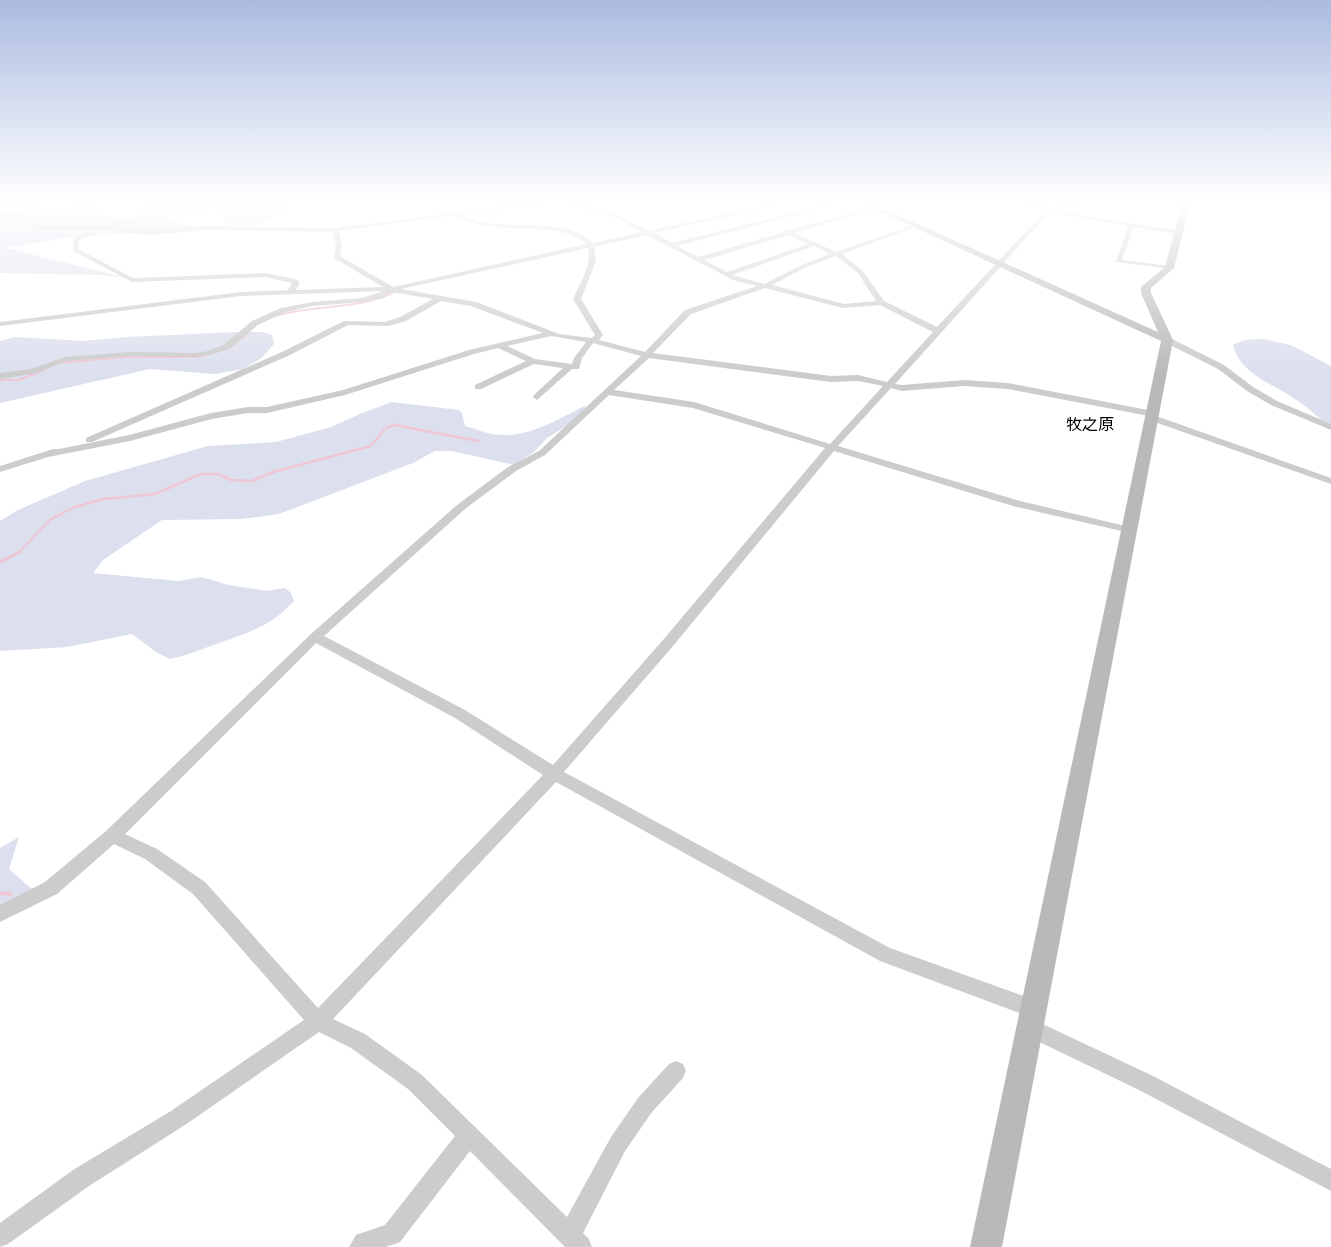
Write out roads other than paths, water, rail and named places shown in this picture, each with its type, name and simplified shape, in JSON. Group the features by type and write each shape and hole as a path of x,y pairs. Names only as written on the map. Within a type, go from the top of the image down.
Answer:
{"street":[{"path":"94,259 132,280 266,275 296,282 291,292"},
{"path":"340,259 392,289 474,304 550,334 593,341 647,355 831,379 858,378 902,388 964,383 1008,386 1152,416 1331,481"},
{"path":"0,324 36,322 241,294 392,289 530,259"},
{"path":"499,346 533,361 576,367 578,358 599,335 577,299 592,259"},
{"path":"699,259 745,282 843,306 881,303 938,331"},
{"path":"727,274 770,259"},
{"path":"0,914 51,888 112,836 315,636 461,507 512,469 542,453 647,355 688,312 765,286 804,266 823,259"},
{"path":"844,259 861,272 881,303"},
{"path":"990,259 1167,340 1221,367 1274,403 1331,427"},
{"path":"0,1236 81,1178 178,1118 318,1022 554,774 668,643 831,448 1004,259"},
{"path":"1119,259 1118,261 1169,268"},
{"path":"986,1247 1167,340 1146,293 1146,287 1169,268 1171,259"},
{"path":"0,376 32,372 65,360 77,358 130,354 195,355 209,353 226,348 255,323 277,313 312,304 362,300 381,296 392,289"},
{"path":"0,469 100,436 347,323 385,324 402,319 440,298"},
{"path":"49,454 130,438 211,416 248,410 267,410 345,392 499,346 550,334"},
{"path":"478,387 533,361"},
{"path":"537,398 570,366"},
{"path":"607,392 694,405 1018,504 1130,530"},
{"path":"315,636 460,714 554,774 886,955 1031,1018 1146,1083 1331,1180"},
{"path":"112,836 151,854 199,888 318,1022 358,1041 415,1082 576,1241 618,1144 645,1105 676,1071"},
{"path":"360,1247 364,1242 392,1234 469,1135"}],"waterway":[{"path":"279,315 308,309 367,302 395,292"},
{"path":"231,347 246,335"},
{"path":"58,363 127,357 199,357 223,350"},
{"path":"0,380 19,380 46,369"},
{"path":"18,553 50,520 72,508 103,499 155,494 201,474 218,474 231,480 252,481 273,472 371,446 386,428 394,425 478,441"},
{"path":"0,562 18,553"},
{"path":"0,893 10,894"}],"district":[{"name":"牧之原","path":"1090,424"}]}
